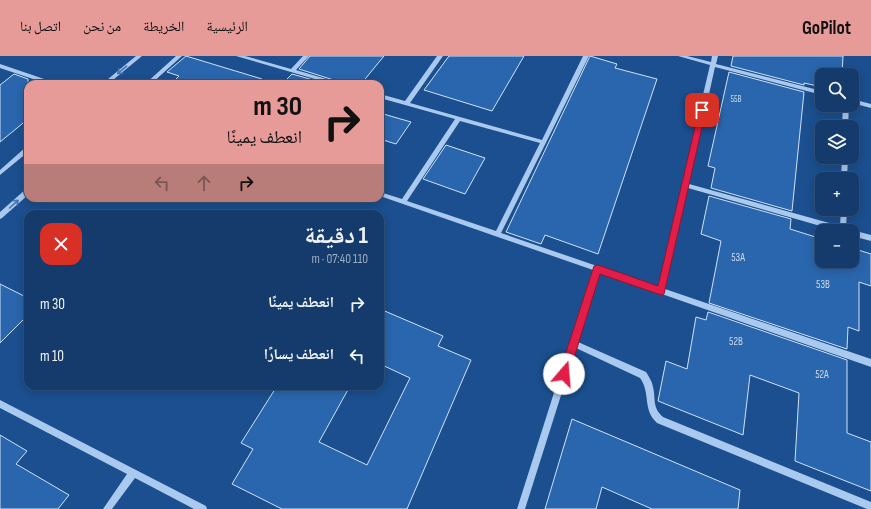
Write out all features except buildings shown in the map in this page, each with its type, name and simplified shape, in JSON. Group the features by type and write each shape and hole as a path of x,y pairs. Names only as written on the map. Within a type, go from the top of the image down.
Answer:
{"street":[{"path":"110,80 138,56"},
{"path":"152,80 179,56"},
{"path":"239,56 324,80"},
{"path":"292,71 306,56"},
{"path":"407,103 440,56"},
{"path":"497,235 586,56"},
{"path":"681,56 815,91"},
{"path":"661,291 715,56"},
{"path":"0,66 42,80"},
{"path":"384,97 543,142"},
{"path":"859,103 871,106"},
{"path":"403,202 459,118"},
{"path":"0,173 24,152"},
{"path":"685,185 821,224"},
{"path":"0,216 24,195"},
{"path":"384,195 871,363"},
{"path":"859,234 871,238"},
{"path":"521,509 598,269"},
{"path":"574,344 643,375 649,384 650,409 660,420 871,506"},
{"path":"0,404 203,509"},
{"path":"107,509 133,473"}],"route":[{"path":"564,374 598,269 661,291 702,110"}]}
